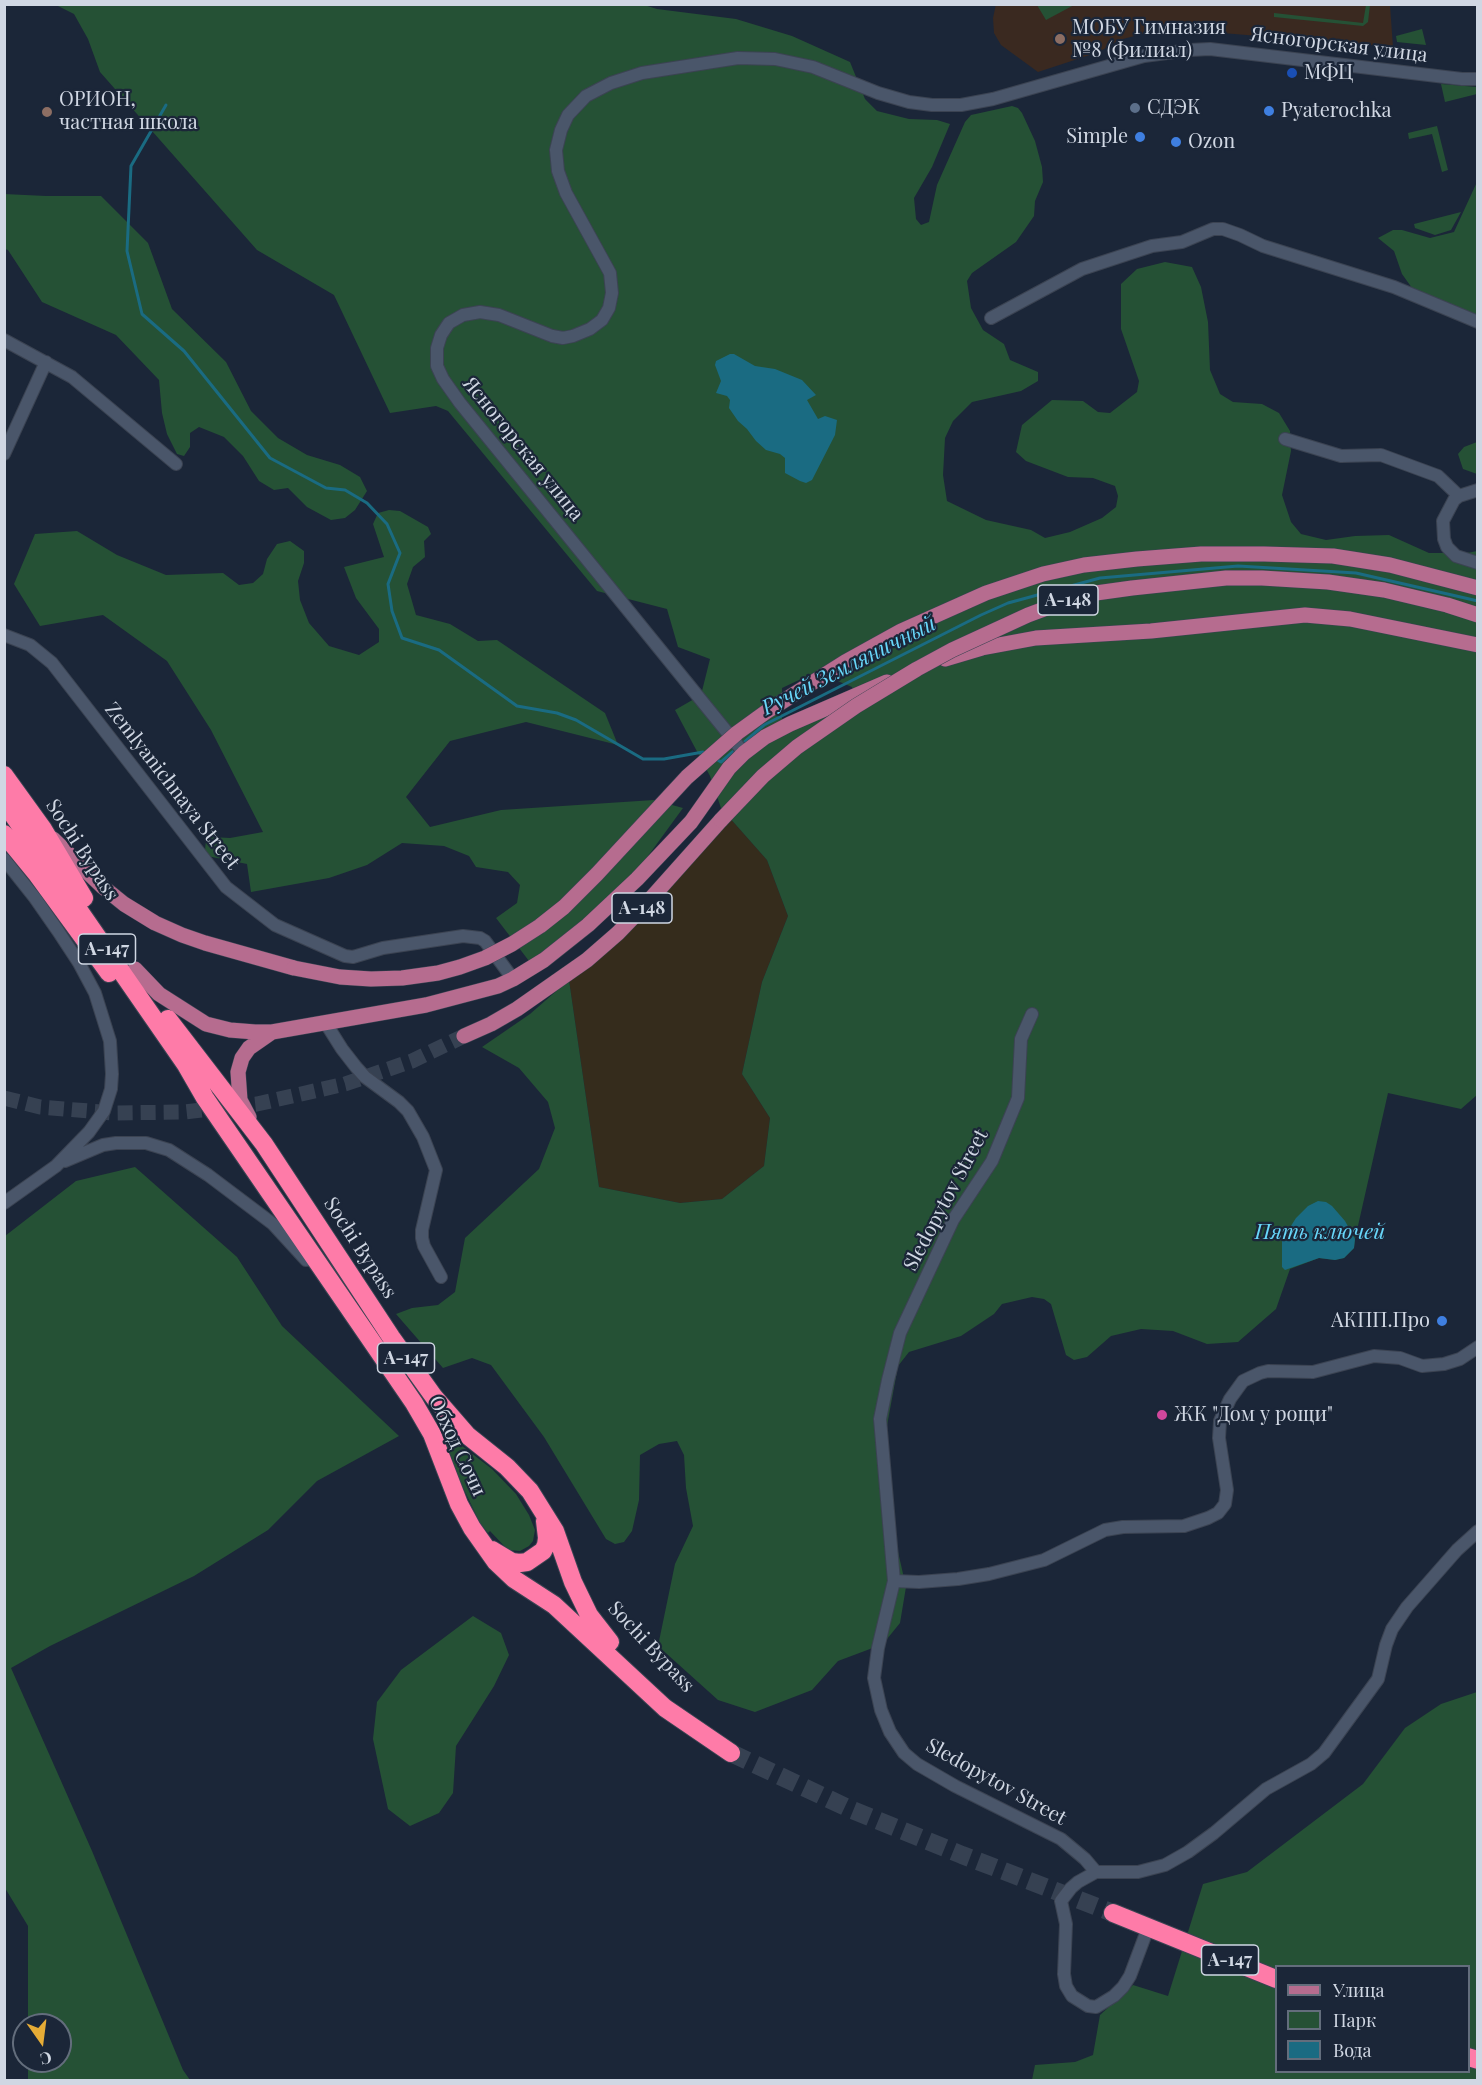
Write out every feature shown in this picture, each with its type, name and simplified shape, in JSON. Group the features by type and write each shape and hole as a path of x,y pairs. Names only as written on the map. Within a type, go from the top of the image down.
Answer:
{"highway":[{"name":"Sochi Bypass","path":"4,775 43,830 84,897 162,1011 264,1144 434,1397 467,1435 495,1456 530,1491 555,1531 573,1582 589,1615 612,1645 684,1714 694,1727"},
{"name":"А-147","path":"4,802 186,1065 205,1098"},
{"name":"А-147","path":"4,834 36,873 180,1070 205,1098"},
{"name":"Обход Сочи","path":"205,1098 423,1417 432,1434 459,1504 483,1544 505,1572 554,1605 656,1700 731,1753"},
{"name":"А-147","path":"483,1544 512,1562 527,1562 543,1551 546,1545 547,1531 543,1512"},
{"name":"А-147","path":"1113,1913 1275,1979"}],"main road":[{"name":"А-148","path":"43,830 124,904 155,923 182,935 294,968 340,977 371,980 438,973 485,958 512,944 564,907 687,777 737,733 766,712 845,662 901,631 986,593 1042,574 1084,565 1137,558 1200,554 1333,556 1390,565 1478,588"},
{"name":"А-148","path":"464,1036 517,1010 587,960 618,933 721,819 790,752 856,706 917,669 951,650 1028,615 1096,593 1181,582 1262,578 1328,582 1384,590 1478,615"},
{"path":"272,1032 426,1005 493,987 513,979 566,945 637,879 691,822 729,768 765,737 845,699 949,657 1036,638 1151,631 1305,615 1350,619 1478,645"},
{"name":"А-147","path":"135,969 159,994 206,1024 230,1030 272,1032"},
{"name":"А-147","path":"264,1144 240,1100 238,1072 242,1058 249,1048 272,1032"}],"street":[{"name":"Ясногорская улица","path":"744,753 460,403 443,380 437,366 437,348 441,335 449,323 463,315 480,312 499,315 552,336 563,338 590,329 602,320 609,308 612,293 610,273 566,193 558,171 556,150 561,130 567,115 586,96 611,83 642,73 738,58 775,59 813,67 878,93 909,102 932,105 961,105 993,99 1144,56 1190,50 1210,50 1478,79"},
{"path":"991,318 1082,269 1152,246 1182,242 1213,229 1240,235 1263,246 1394,287 1478,322"},
{"path":"4,340 72,377 176,464"},
{"path":"4,454 46,362"},
{"path":"1285,439 1341,456 1381,455 1438,476 1459,496"},
{"path":"1478,490 1454,500 1443,521 1447,547 1456,556 1478,563"},
{"name":"Zemlyanichnaya Street","path":"4,635 30,645 52,663 226,887 275,925 345,956 353,957 383,948 463,936 480,938 485,941 513,979"},
{"name":"А-147","path":"4,859 35,898 79,963 101,1009 110,1041 111,1089 104,1111 89,1132 56,1166"},
{"name":"Sledopytov Street","path":"1032,1014 1021,1039 1018,1098 992,1161 953,1220 900,1333 888,1380 880,1419 894,1581 878,1648 874,1677 881,1710 890,1732 904,1753 917,1764 955,1786 1061,1839 1096,1872"},
{"path":"325,1022 342,1049 365,1077 408,1111 423,1137 436,1170 422,1238 441,1277"},
{"name":"А-147","path":"56,1166 103,1145 116,1143 146,1143 169,1150 201,1170 273,1224 291,1240 331,1291 349,1307"},
{"path":"4,1203 56,1166"},
{"path":"894,1581 958,1579 989,1574 1044,1560 1105,1530 1123,1527 1184,1526 1208,1518 1218,1513 1225,1504 1227,1490 1218,1438 1220,1421 1230,1399 1243,1382 1268,1371 1313,1372 1374,1356 1400,1358 1422,1366 1444,1364 1460,1359 1478,1347"},
{"path":"1148,1928 1130,1976 1114,1996 1096,2007 1088,2006 1072,1996 1066,1986 1064,1974 1066,1924 1061,1901 1078,1882 1096,1872 1138,1872 1165,1865 1214,1833 1266,1789 1311,1764 1324,1753 1378,1679 1389,1637 1407,1607 1457,1550 1478,1531"}],"shaded area":[{"name":"МОБУ Гимназия №8 (Филиал)","path":"996,4 1390,5 1393,47 1210,32 1156,35 1146,33 1119,40 1099,52 1038,72 1001,45 994,33 993,18"},
{"path":"721,808 767,860 788,916 762,982 742,1074 770,1118 764,1166 722,1199 680,1203 599,1187 569,980 721,820"}],"green space":[{"path":"641,4 657,9 736,19 792,36 850,62 865,99 877,111 909,119 937,120 950,124 932,167 914,198 916,219 921,225 929,222 937,185 965,122 971,115 1012,106 1018,108 1035,141 1042,167 1043,182 1035,201 1034,216 1016,242 972,273 967,281 971,308 983,330 1004,344 1010,360 1038,372 1038,381 1021,391 972,402 953,421 945,438 943,475 947,501 986,520 1031,530 1045,538 1070,532 1102,518 1116,507 1118,496 1115,486 1093,478 1068,477 1026,461 1016,452 1022,425 1052,400 1083,401 1098,412 1110,413 1137,392 1139,381 1121,329 1121,284 1137,269 1165,262 1192,267 1201,287 1208,322 1210,370 1220,394 1233,402 1262,404 1279,413 1290,431 1291,451 1282,495 1291,522 1301,534 1326,540 1389,535 1429,553 1477,551 1477,1095 1461,1109 1388,1093 1354,1248 1344,1258 1335,1260 1319,1258 1290,1269 1276,1309 1238,1342 1207,1344 1173,1331 1141,1329 1111,1336 1087,1357 1074,1360 1066,1355 1051,1304 1044,1299 1032,1297 1002,1304 994,1314 961,1336 909,1352 898,1366 886,1431 892,1525 906,1587 900,1623 887,1639 870,1649 838,1661 812,1690 755,1712 718,1700 658,1646 675,1564 693,1526 686,1488 684,1455 677,1441 659,1444 640,1455 639,1500 632,1531 624,1542 615,1544 606,1539 544,1437 491,1365 472,1358 443,1368 396,1314 412,1308 438,1305 455,1292 465,1238 539,1169 555,1128 548,1102 519,1068 482,1047 530,1014 569,980 599,1187 680,1203 722,1199 764,1166 770,1118 742,1074 762,982 788,916 767,860 721,808 710,776 675,710 701,695 710,659 678,647 667,609 597,591 448,411 436,406 390,413 334,295 257,250 100,72 88,39 74,14 56,5","holes":["816,672 852,687 855,696 791,724 782,719 782,688"]},
{"path":"1037,5 1074,5 1046,20"},
{"path":"1366,5 1370,5 1368,22 1363,26 1274,17 1274,13 1363,23"},
{"path":"1422,29 1426,45 1397,42 1396,36"},
{"path":"1441,84 1477,87 1477,94 1445,102"},
{"path":"1437,126 1448,170 1442,172 1432,134 1409,139 1408,133"},
{"path":"1477,182 1477,316 1412,288 1402,274 1394,251 1378,238 1393,230 1402,230 1430,238 1454,232"},
{"path":"4,194 101,196 148,243 172,309 226,362 251,411 278,438 307,455 340,465 360,477 367,491 355,510 345,518 331,520 307,507 288,488 274,490 259,481 243,456 224,437 199,427 190,433 190,447 184,456 177,454 167,434 162,413 159,380 116,335 42,302 8,250 5,249"},
{"path":"1461,212 1451,230 1435,235 1415,228 1414,224"},
{"path":"1478,442 1477,474 1463,469 1458,454 1464,447"},
{"path":"389,510 400,511 428,527 431,534 424,541 425,557 413,567 407,584 416,615 450,624 478,641 497,640 605,713 618,745 526,722 450,741 406,797 430,827 501,810 654,800 683,808 613,904 529,961 496,918 517,903 520,885 508,872 476,867 469,856 444,846 402,843 367,865 329,878 251,892 247,864 207,856 206,840 211,837 230,838 263,832 211,730 167,661 103,615 40,626 14,584 35,534 77,531 117,555 166,575 223,573 239,585 253,583 263,574 267,559 277,544 290,541 304,551 304,563 298,581 300,600 309,623 329,646 359,655 379,642 379,629 356,598 344,567 384,557 373,524 378,513"},
{"path":"135,1167 237,1257 282,1326 399,1436 317,1481 268,1530 194,1576 50,1646 11,1668 92,1851 183,2070 190,2080 28,2080 28,2073 72,2073 72,2013 28,2013 28,1926 5,1888 5,1236 76,1181"},
{"path":"445,1430 448,1430 457,1442 492,1469 516,1494 535,1530 533,1541 529,1546 520,1551 508,1550 480,1523 459,1479 443,1434"},
{"path":"473,1616 501,1633 509,1655 494,1686 456,1746 453,1793 439,1813 410,1826 388,1809 373,1739 377,1702 401,1670"},
{"path":"1477,1692 1477,2080 1032,2080 1035,2065 1075,2062 1093,2055 1100,2015 1133,1985 1168,1996 1203,1884 1247,1872 1363,1784 1405,1728 1441,1704"}],"water":[{"path":"730,354 755,366 775,369 802,380 816,395 807,400 818,419 825,416 837,420 835,435 812,480 806,483 785,473 785,458 766,450 756,441 729,408 730,400 727,396 716,393 721,381 715,365 716,361"},
{"name":"Пять ключей","path":"1318,1201 1332,1206 1345,1221 1355,1239 1354,1248 1344,1258 1335,1260 1319,1258 1285,1270 1282,1267 1282,1240 1296,1218 1308,1206"}],"waterway":[{"name":"Ручей Земляничный","path":"166,105 131,166 127,251 142,314 184,351 270,458 326,488 345,490 367,503 387,524 400,553 388,584 392,611 402,638 439,650 517,706 557,713 576,720 643,759 664,759 703,752 707,754"},
{"name":"Ручей Земляничный","path":"741,745 764,725 981,615 1008,603 1100,578 1238,566 1356,573 1478,601"},
{"name":"Ручей Земляничный","path":"716,759 721,762 736,749"}],"tunnel":[{"path":"4,1098 40,1107 113,1113 184,1112 257,1104 345,1084 412,1061 464,1036"},
{"path":"731,1753 850,1809 1113,1913"}],"place":[{"name":"МОБУ Гимназия №8 (Филиал)","path":"1060,39"},
{"name":"МФЦ","path":"1292,73"},
{"name":"СДЭК","path":"1135,108"},
{"name":"Pyaterochka","path":"1269,111"},
{"name":"ОРИОН, частная школа","path":"47,112"},
{"name":"Simple","path":"1140,137"},
{"name":"Ozon","path":"1176,142"},
{"name":"АКПП.Про","path":"1442,1321"},
{"name":"ЖК \"Дом у рощи\"","path":"1162,1415"}]}
